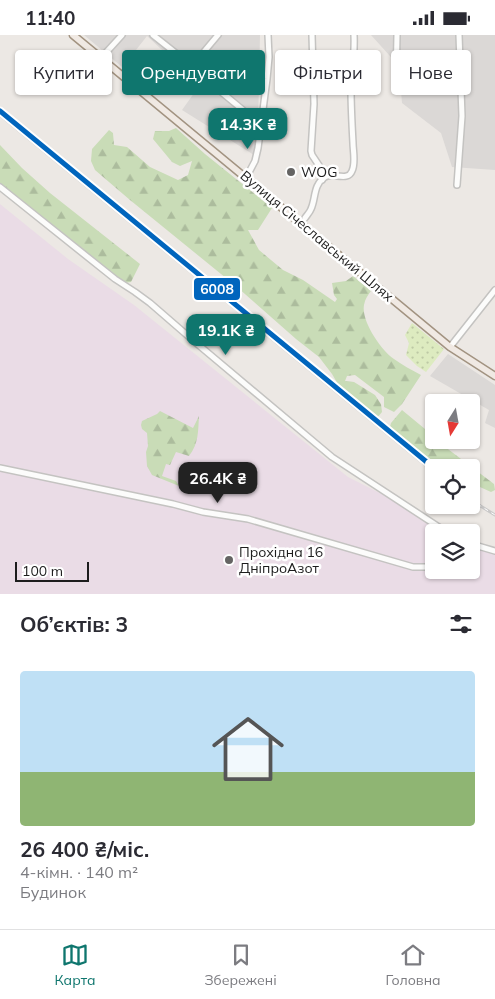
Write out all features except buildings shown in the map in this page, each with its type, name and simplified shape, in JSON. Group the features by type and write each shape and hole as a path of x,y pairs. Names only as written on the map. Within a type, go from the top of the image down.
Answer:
{"main road":[{"name":"Вулиця Січеславський Шлях","path":"73,35 93,50"},
{"name":"Вулиця Січеславський Шлях","path":"112,65 450,347 495,376"}],"street":[{"path":"108,50 122,35"},
{"path":"153,35 172,50"},
{"path":"205,50 218,35"},
{"path":"246,178 255,161 258,148 267,79 268,35"},
{"path":"312,35 314,103 311,151 322,170 322,180"},
{"path":"305,218 312,207 316,189 324,178 332,175 344,177 352,172 351,91 354,35"},
{"path":"397,35 397,50"},
{"path":"457,185 462,116 459,35"},
{"path":"225,95 261,125"},
{"path":"0,187 115,279 150,303 332,457 434,524"},
{"path":"450,347 495,290"},
{"path":"0,468 248,519 413,567 425,567"},
{"path":"480,547 495,551"}],"shaded area":[{"path":"84,35 260,35 260,50 162,50 147,36 136,50 122,50 122,67 112,59 112,50 102,50"},
{"path":"371,35 495,35 495,170 452,167 441,133 402,103 401,95 471,95 471,50 391,50 391,57"},
{"path":"193,95 259,95 258,128 254,155 182,110"},
{"path":"0,204 68,259 134,305 348,477 441,524 425,524 425,579 480,579 480,544 495,552 495,594 0,594"},
{"path":"448,354 495,385 495,428 485,423 489,410 480,405 480,394 461,394 430,376"}],"green space":[{"path":"176,128 272,208 258,230 248,230 259,250 283,270 303,280 335,302 337,299 334,295 332,283 346,281 353,276 371,291 365,301 364,312 373,335 389,355 421,375 402,404 394,412 384,407 384,397 355,375 347,376 345,381 354,382 375,395 381,404 382,412 377,418 339,386 319,357 95,170 91,161 92,149 109,130 113,133 114,145 127,147 150,167 178,180 188,175 192,161 180,166 172,162 153,139 155,131 169,131"},
{"path":"0,145 50,193 140,264 131,282 125,283 115,277 0,185"},
{"path":"412,323 444,349 426,372 406,355 409,343 405,335"},
{"path":"402,410 425,429 425,449 448,449 461,459 430,459 390,427"},
{"path":"160,411 193,428 199,416 195,446 189,456 176,452 170,465 166,464 162,476 176,481 179,486 152,475 147,466 147,433 142,429 141,425 142,421"},
{"path":"480,473 494,484 495,490 491,492 480,487"}],"railway":[{"path":"0,115 425,465"},
{"path":"480,506 495,515"}],"transit line":[{"name":"6008","path":"0,111 425,461"}],"place":[{"name":"WOG","path":"291,172"},
{"name":"Прохідна 16 ДніпроАзот","path":"229,560"}]}
